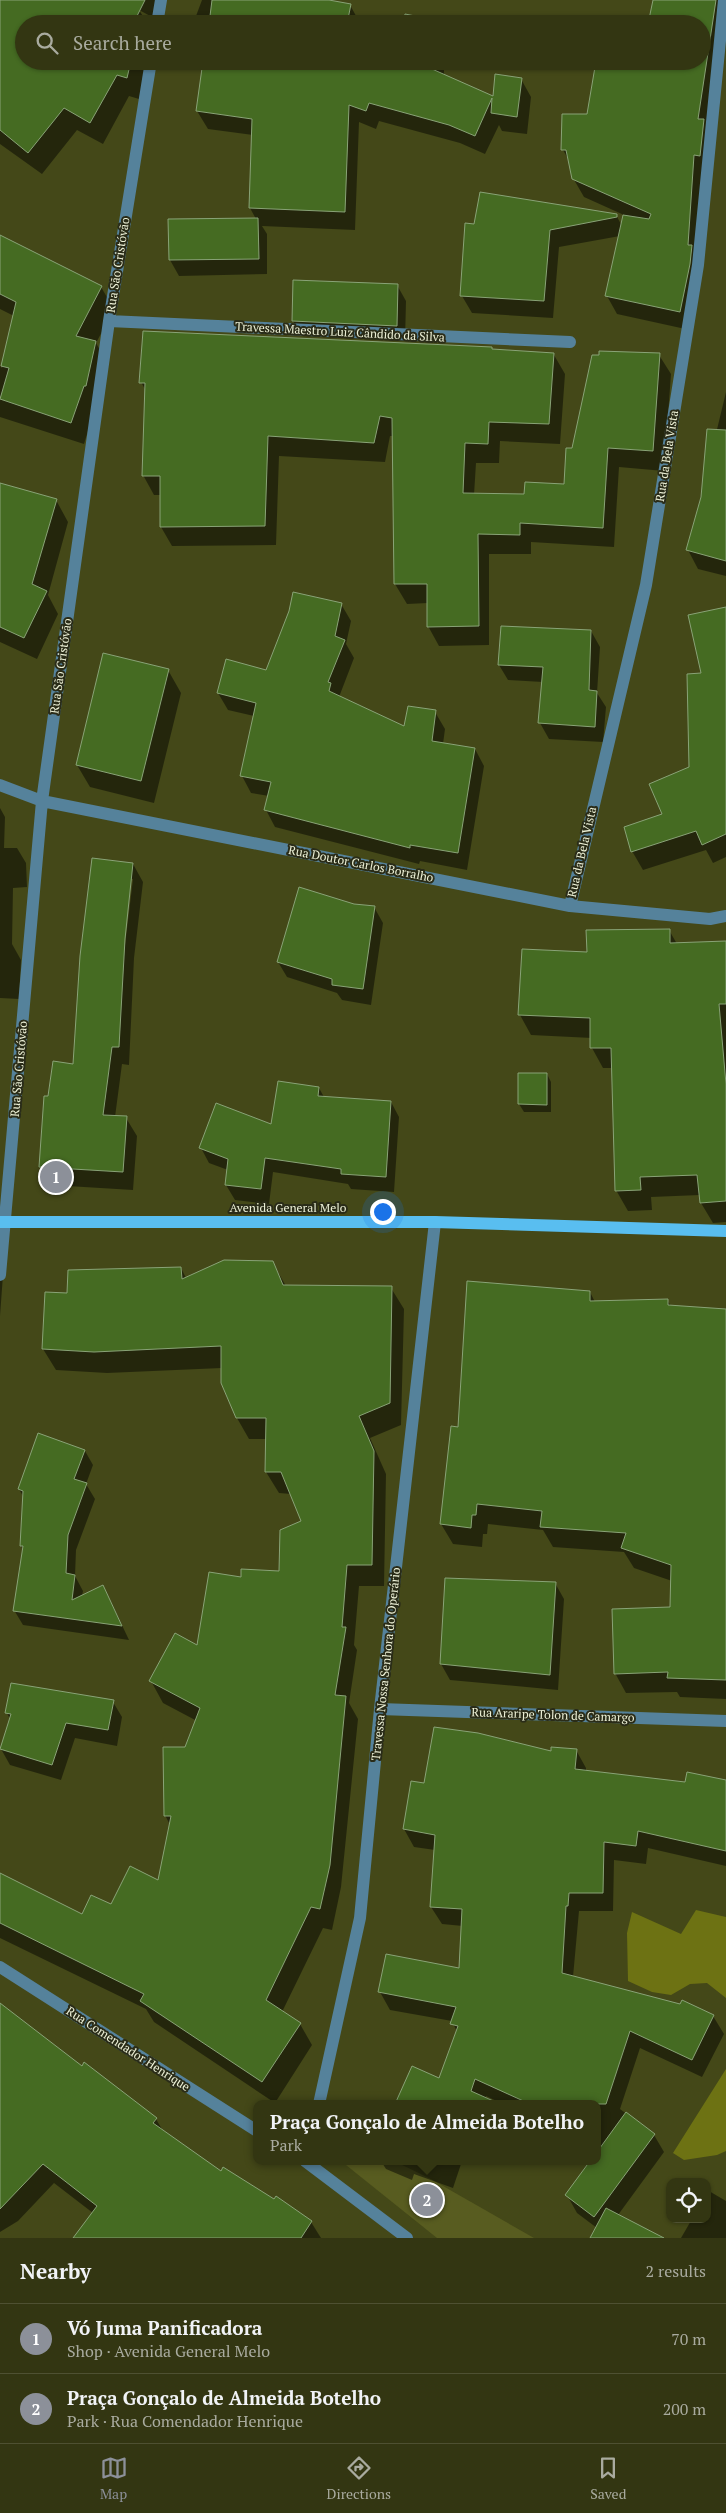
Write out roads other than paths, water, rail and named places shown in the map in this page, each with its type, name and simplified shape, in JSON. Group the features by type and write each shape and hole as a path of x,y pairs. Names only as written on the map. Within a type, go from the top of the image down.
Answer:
{"main road":[{"name":"Avenida General Melo","path":"3,1222 435,1222 726,1232"}],"street":[{"path":"158,15 161,0"},
{"name":"Rua da Bela Vista","path":"570,906 646,585 698,265 724,0"},
{"name":"Rua São Cristóvão","path":"0,1275 3,1222 42,801 109,321 150,70"},
{"name":"Travessa Maestro Luiz Cândido da Silva","path":"109,321 570,342"},
{"name":"Rua Doutor Carlos Borralho","path":"0,784 42,801 570,906 710,919 726,916"},
{"name":"Travessa Nossa Senhora do Operário","path":"320,2100 360,1918 380,1708 435,1222"},
{"name":"Rua Araripe Tolon de Camargo","path":"380,1708 726,1720"},
{"name":"Rua Comendador Henrique","path":"0,1967 253,2128"},
{"path":"310,2165 407,2238"}],"place":[{"name":"Vó Juma Panificadora","path":"56,1177"},
{"name":"Praça Gonçalo de Almeida Botelho","path":"427,2200"}]}
